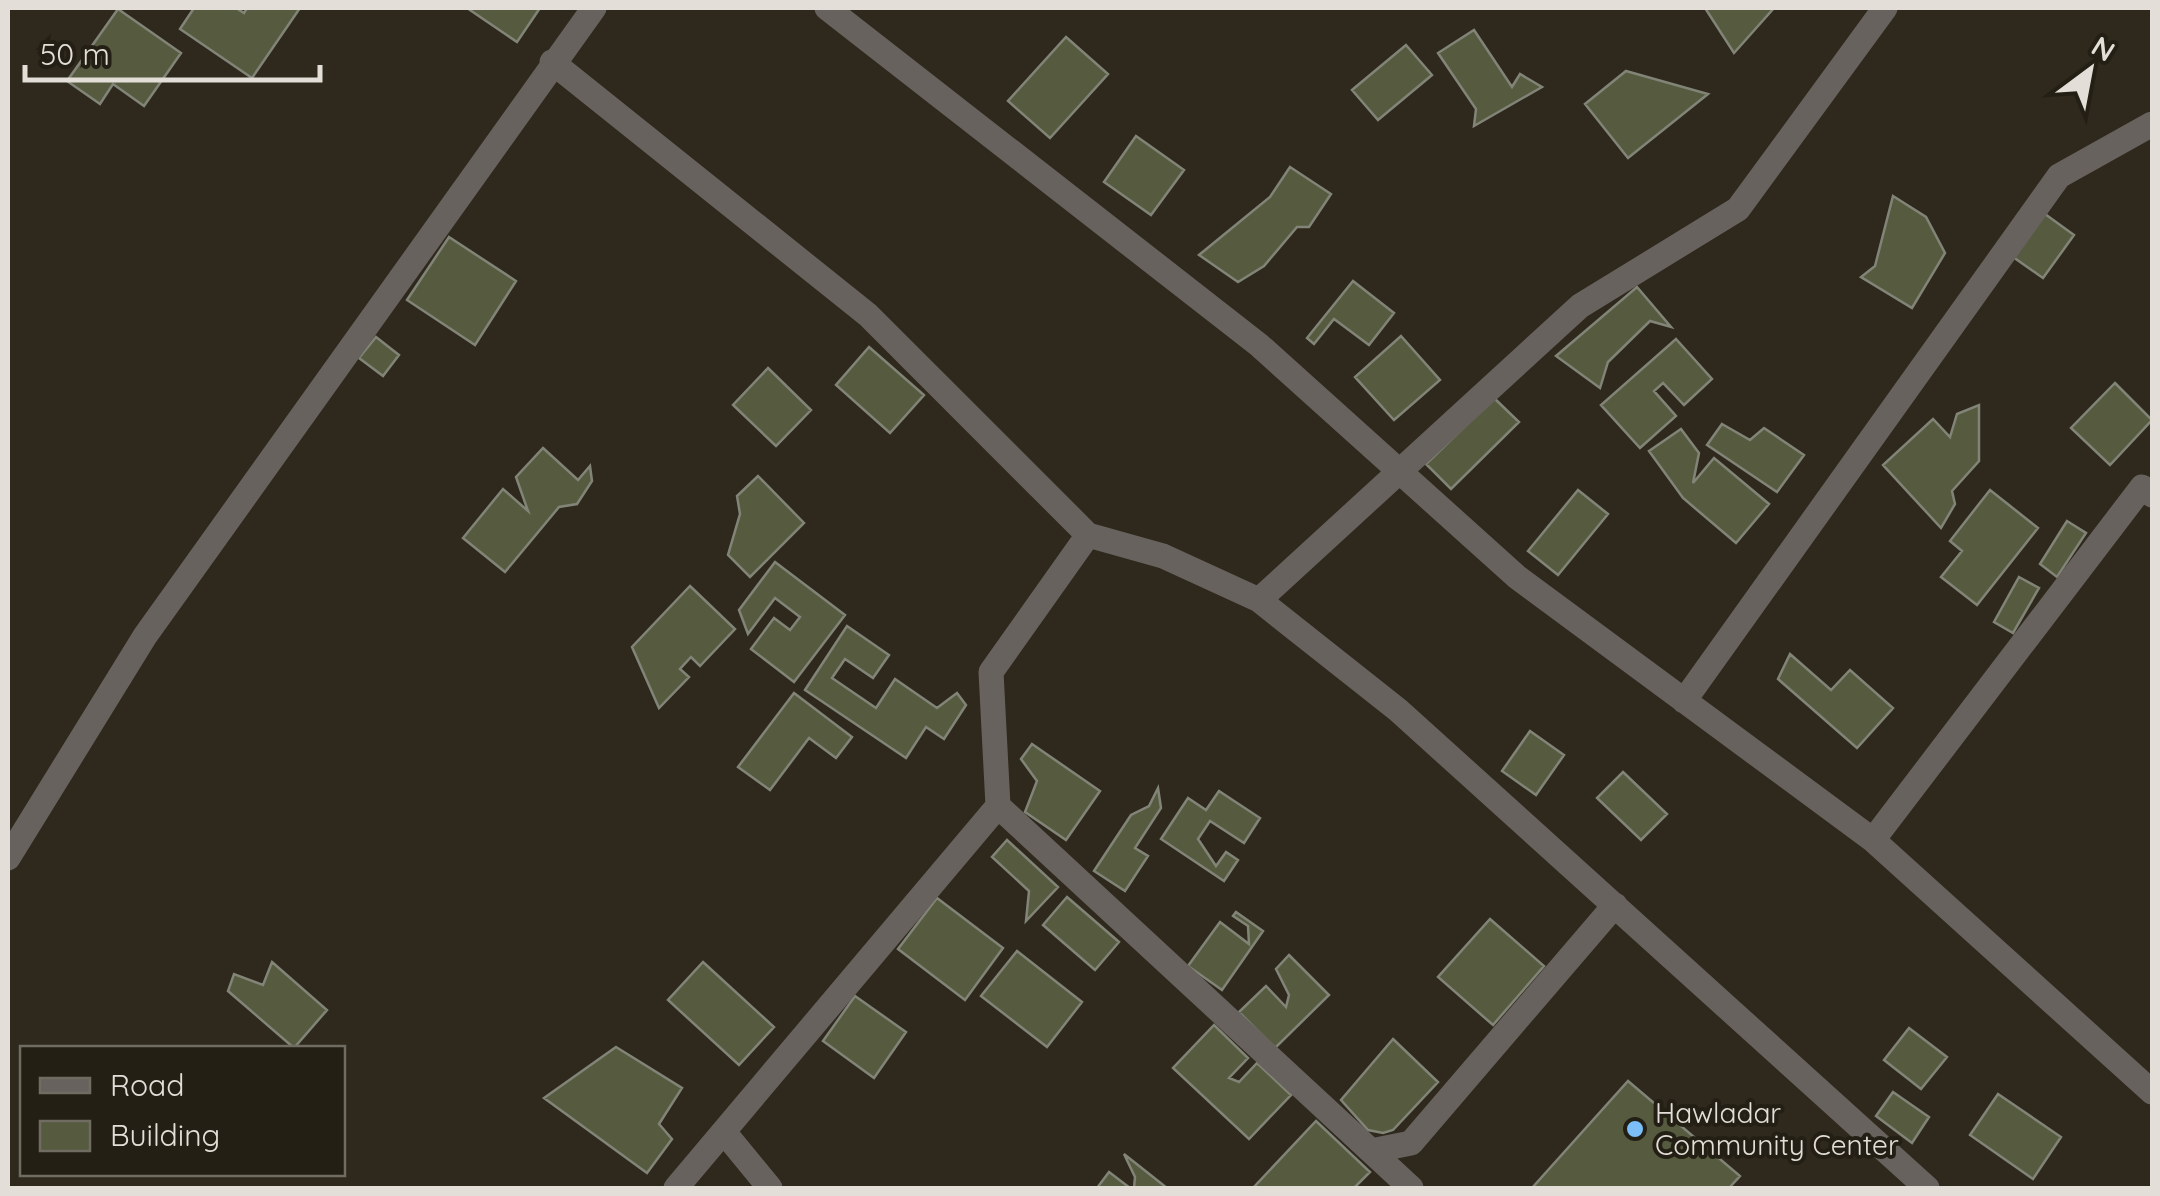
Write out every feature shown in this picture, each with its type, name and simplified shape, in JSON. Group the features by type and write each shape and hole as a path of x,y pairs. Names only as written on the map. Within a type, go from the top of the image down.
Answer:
{"street":[{"path":"8,858 145,636 594,8"},
{"path":"827,8 1259,345 1518,577 1873,840 2152,1092"},
{"path":"1259,600 1580,306 1738,209 1884,8"},
{"path":"552,62 868,315 1088,535 1162,556 1259,600 1398,710 1926,1188"},
{"path":"1684,701 2059,176 2152,124"},
{"path":"1873,840 2142,486 2152,495"},
{"path":"676,1188 998,806 992,672 1088,535"},
{"path":"998,806 1411,1188"},
{"path":"1370,1150 1411,1143 1616,905"},
{"path":"724,1132 770,1188"}],"building":[{"path":"194,8 236,8 244,13 247,8 300,8 252,78 180,29"},
{"path":"467,8 540,8 517,42"},
{"path":"1705,8 1774,8 1734,53"},
{"path":"118,9 181,53 144,106 113,84 100,104 67,81"},
{"path":"1474,30 1512,87 1520,74 1542,87 1474,126 1476,109 1438,53"},
{"path":"1066,37 1108,74 1050,138 1008,101"},
{"path":"1406,45 1432,75 1378,120 1352,90"},
{"path":"1626,71 1708,94 1628,158 1585,104"},
{"path":"1136,136 1184,170 1151,215 1104,182"},
{"path":"1290,167 1331,194 1309,227 1297,227 1264,266 1238,282 1199,255 1270,197"},
{"path":"1893,196 1926,217 1945,253 1912,308 1861,277 1875,266"},
{"path":"2045,214 2074,235 2043,278 2013,257"},
{"path":"449,237 516,281 475,345 407,300"},
{"path":"1353,281 1394,313 1369,345 1334,319 1314,344 1307,338"},
{"path":"1637,287 1671,327 1650,321 1608,362 1600,388 1556,356"},
{"path":"1401,336 1440,380 1394,420 1355,377"},
{"path":"376,337 399,355 383,376 359,358"},
{"path":"1676,339 1712,379 1684,405 1663,383 1654,391 1676,416 1640,448 1601,405"},
{"path":"869,347 924,395 890,433 836,385"},
{"path":"768,368 811,410 776,446 733,405"},
{"path":"2115,383 2152,420 2110,465 2071,428"},
{"path":"1494,398 1519,422 1451,489 1426,464"},
{"path":"1979,405 1979,461 1952,491 1955,504 1941,528 1883,465 1933,419 1950,437 1957,414"},
{"path":"1722,424 1750,440 1764,428 1804,455 1777,492 1707,445"},
{"path":"1681,429 1699,453 1693,483 1714,458 1769,504 1736,543 1683,498 1649,451"},
{"path":"543,448 578,480 590,466 592,481 577,504 559,507 505,572 463,538 503,489 528,511 516,477"},
{"path":"758,476 804,523 750,577 728,555 740,514 737,496"},
{"path":"1578,490 1608,514 1558,575 1528,551"},
{"path":"1990,490 2038,528 1977,605 1941,577 1962,551 1950,541"},
{"path":"2067,521 2086,533 2057,577 2040,564"},
{"path":"775,562 845,615 794,682 751,649 774,618 790,630 800,617 775,598 748,634 739,610"},
{"path":"2019,577 2039,588 2013,633 1994,622"},
{"path":"690,586 735,629 700,666 691,657 680,669 689,677 659,708 632,647"},
{"path":"847,626 889,655 873,678 845,659 832,678 876,708 895,679 937,708 957,693 966,705 944,739 926,727 906,758 805,690"},
{"path":"1790,654 1831,690 1850,670 1893,708 1857,748 1778,679"},
{"path":"794,693 852,737 836,758 809,738 770,790 738,767"},
{"path":"1530,731 1564,755 1536,795 1502,771"},
{"path":"1032,744 1100,791 1066,840 1025,812 1037,781 1021,759"},
{"path":"1623,772 1667,814 1641,840 1597,798"},
{"path":"1158,788 1161,808 1135,848 1148,856 1125,891 1094,871 1131,815 1149,806"},
{"path":"1219,791 1260,818 1244,843 1210,821 1198,839 1216,866 1226,852 1238,860 1224,881 1161,839 1188,798 1206,810"},
{"path":"1007,840 1058,887 1026,921 1029,891 992,857"},
{"path":"1067,897 1119,942 1095,970 1043,925"},
{"path":"937,898 1003,948 965,1000 898,949"},
{"path":"1236,912 1263,931 1222,990 1188,966 1220,922 1249,944 1248,926 1233,916"},
{"path":"1490,919 1544,966 1493,1025 1438,977"},
{"path":"1017,951 1082,1002 1047,1047 981,996"},
{"path":"1289,955 1329,995 1275,1048 1239,1012 1266,986 1286,1007 1289,995 1276,969"},
{"path":"272,962 327,1010 296,1046 228,991 234,974 263,985"},
{"path":"703,962 774,1027 739,1065 668,1000"},
{"path":"855,996 906,1032 874,1078 823,1041"},
{"path":"1214,1025 1248,1058 1229,1078 1239,1082 1257,1063 1291,1095 1249,1139 1173,1068"},
{"path":"1909,1028 1947,1057 1921,1089 1884,1060"},
{"path":"1393,1039 1438,1082 1393,1130 1383,1133 1368,1130 1341,1100"},
{"path":"616,1047 682,1088 659,1124 672,1139 647,1173 544,1098"},
{"name":"Hawladar Community Center","path":"1628,1081 1740,1176 1729,1188 1532,1188"},
{"path":"1893,1092 1929,1117 1912,1143 1876,1116"},
{"path":"1998,1094 2061,1137 2033,1179 1970,1135"},
{"path":"1316,1121 1370,1172 1354,1188 1253,1188"},
{"path":"1124,1154 1167,1188 1134,1188 1135,1177"},
{"path":"1109,1172 1130,1188 1097,1188"}],"place":[{"name":"Hawladar Community Center","path":"1635,1129"}]}
